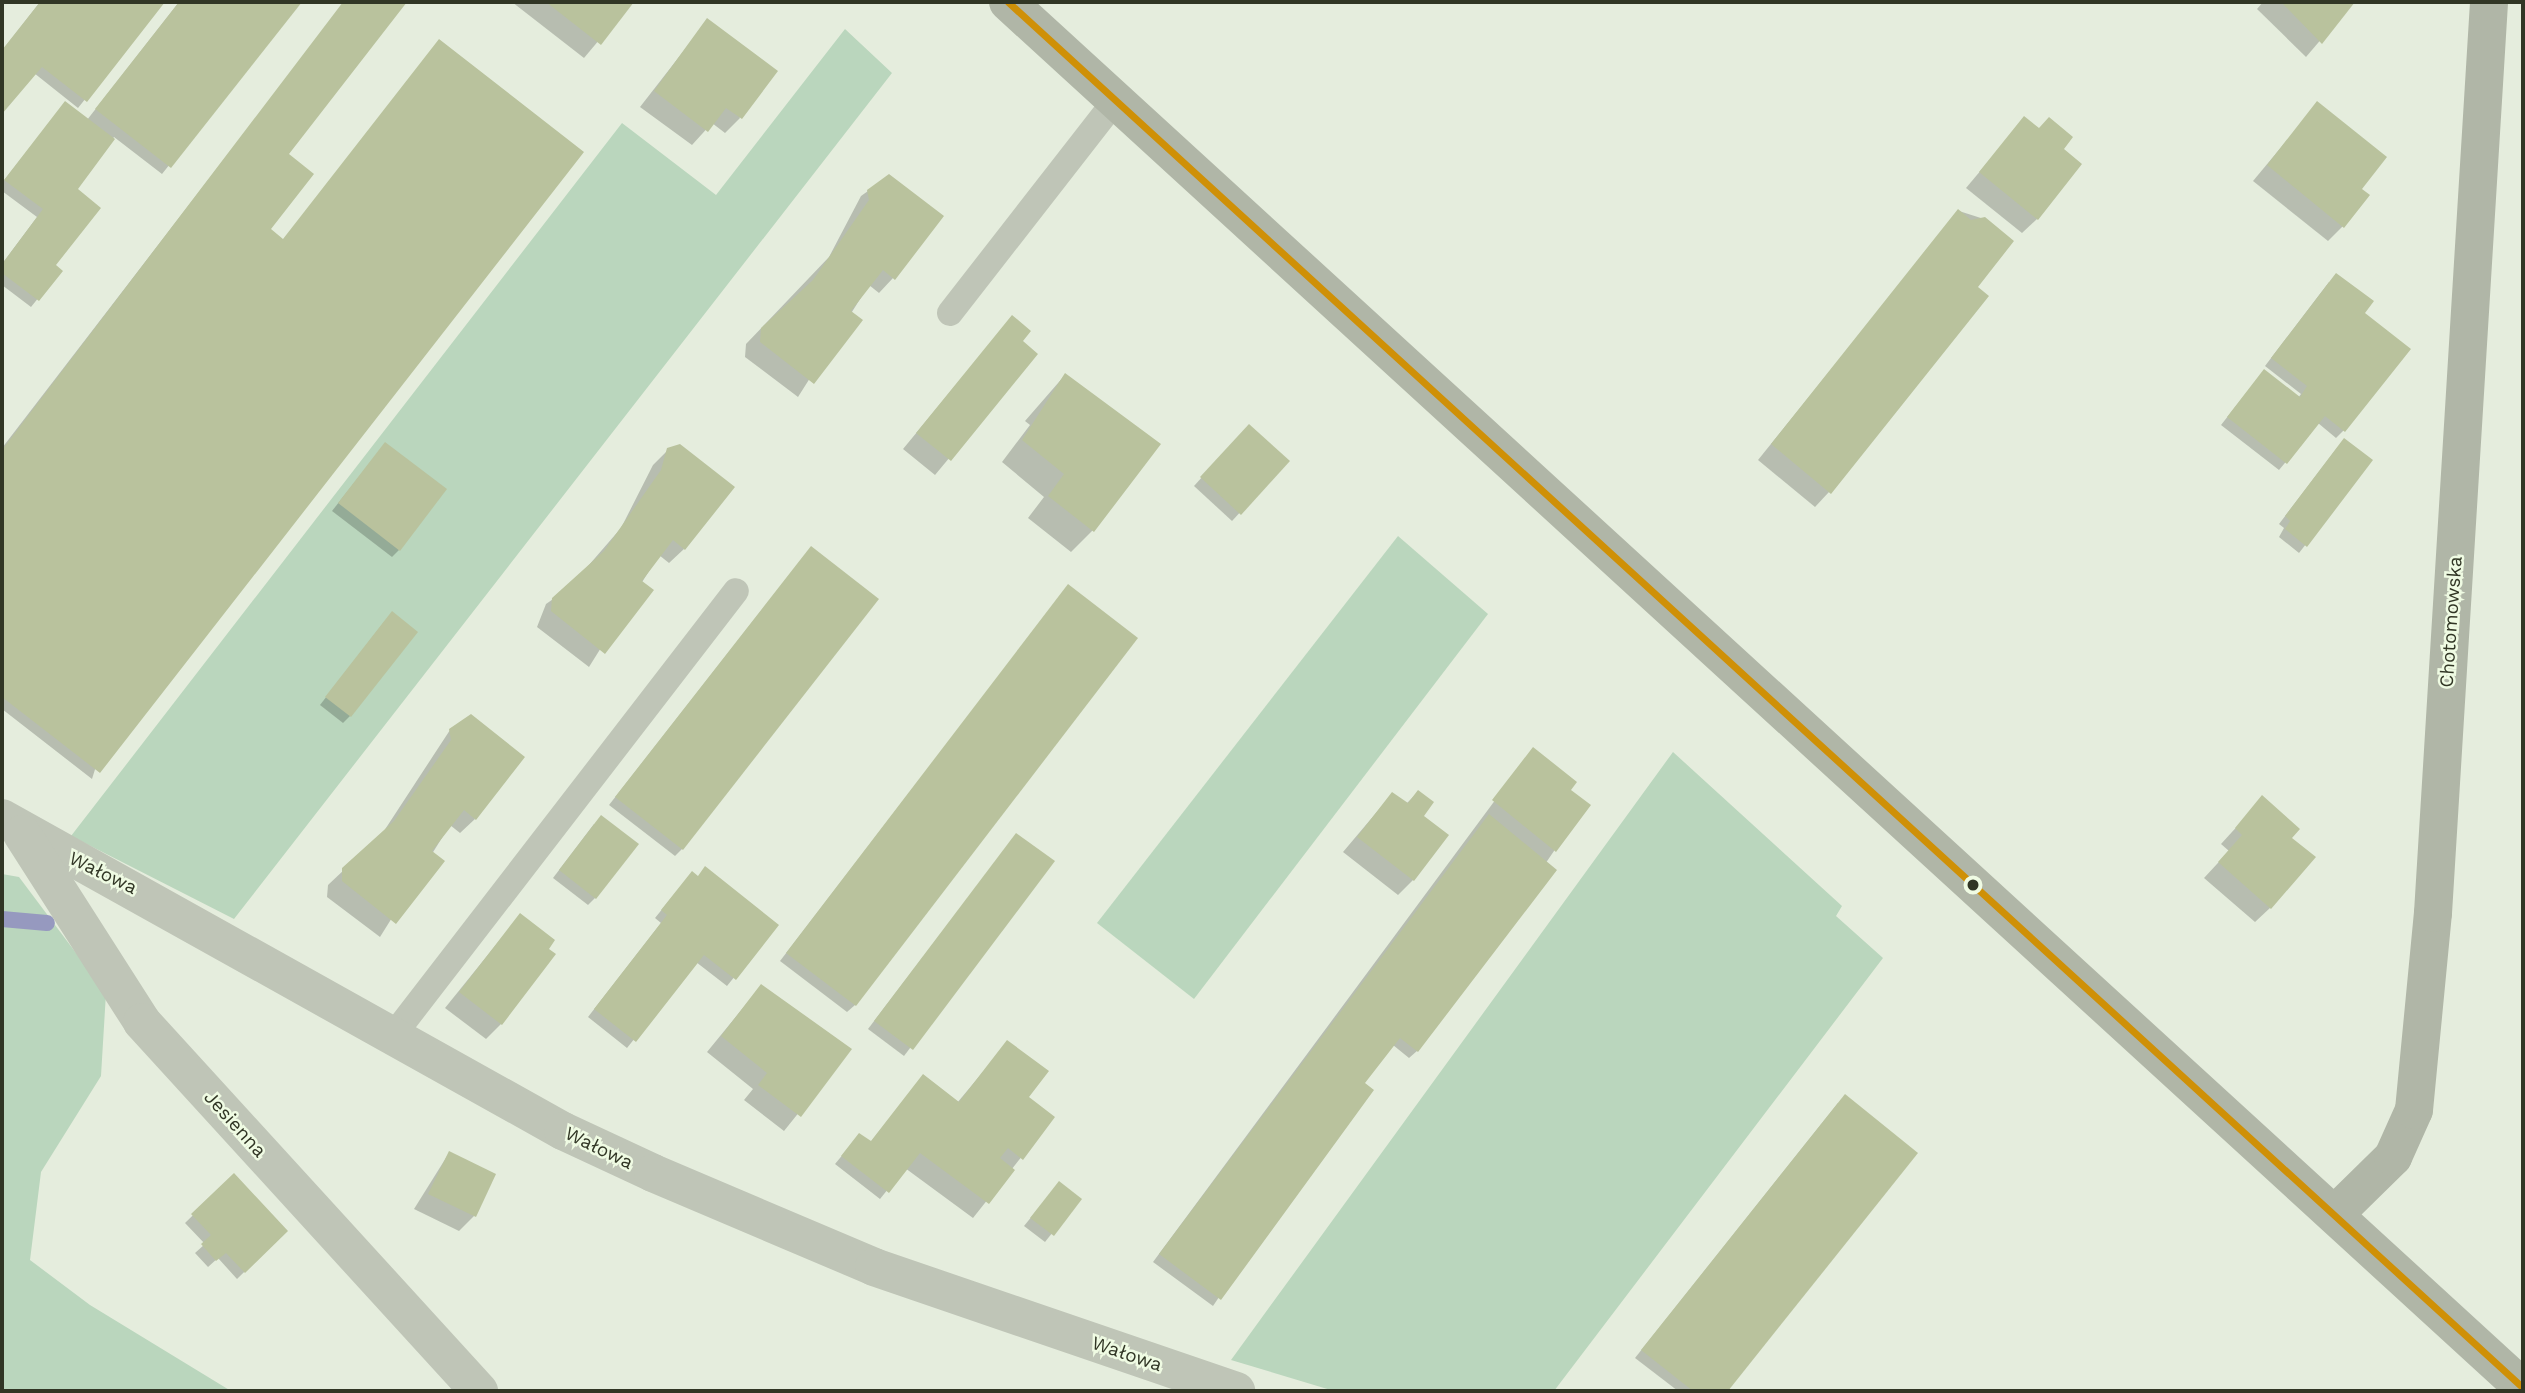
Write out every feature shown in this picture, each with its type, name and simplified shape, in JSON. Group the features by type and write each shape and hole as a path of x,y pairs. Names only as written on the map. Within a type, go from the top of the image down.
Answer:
{"main road":[{"path":"1008,2 2336,1213 2523,1388"},
{"name":"Chotomowska","path":"2336,1213 2393,1157 2414,1110 2433,913 2489,2"}],"street":[{"name":"Wałowa","path":"12,826 127,884 392,1037 619,1157 874,1267 1236,1391"},
{"name":"Jesienna","path":"12,826 142,1022 478,1391"}],"lane":[{"path":"950,313 1116,100"},
{"path":"392,1037 736,591"}],"green space":[{"path":"845,29 892,73 234,919 71,836 622,123 716,195"},
{"path":"1398,536 1488,614 1194,999 1097,923"},
{"path":"1673,752 1842,906 1836,916 1883,958 1554,1391 1334,1391 1231,1360"},
{"path":"2,874 19,877 106,993 101,1076 41,1172 30,1260 90,1305 231,1391 2,1391"}],"building":[{"path":"40,2 165,2 87,102 42,67 2,114 2,50"},
{"path":"179,2 302,2 171,168 95,109"},
{"path":"343,2 407,2 289,154 314,174 271,229 283,239 439,39 584,152 100,773 2,697 2,450"},
{"path":"546,2 634,2 601,45"},
{"path":"2281,2 2355,2 2322,44"},
{"path":"707,18 778,71 742,119 726,108 708,132 654,91"},
{"path":"65,101 115,139 78,189 101,208 56,265 63,271 39,301 2,273 2,264 43,209 4,180"},
{"path":"2317,101 2387,157 2362,189 2370,195 2344,228 2267,165"},
{"path":"2024,116 2039,128 2049,117 2073,137 2064,149 2082,164 2038,220 1979,172"},
{"path":"889,174 944,216 895,280 883,270 851,311 863,320 814,384 760,342 761,328 813,280 869,200 867,190"},
{"path":"1958,209 1971,220 1985,217 2014,241 1978,287 1989,296 1831,494 1771,444"},
{"path":"2336,273 2374,301 2365,313 2411,349 2345,432 2325,416 2287,464 2227,417 2264,369 2300,397 2307,386 2271,358"},
{"path":"1012,315 1031,331 1023,341 1038,354 951,461 916,433"},
{"path":"1065,373 1161,444 1094,532 1048,496 1064,474 1022,440"},
{"path":"1249,424 1290,461 1241,515 1200,477"},
{"path":"2344,438 2373,460 2307,547 2285,529 2290,521 2285,516"},
{"path":"385,442 447,489 400,551 338,503"},
{"path":"680,444 735,487 685,550 673,540 642,581 654,590 605,654 551,611 552,598 604,551 661,470 667,448"},
{"path":"811,546 879,599 683,850 615,797"},
{"path":"1068,584 1138,638 856,1006 786,953"},
{"path":"392,611 418,632 351,717 325,697"},
{"path":"471,714 525,757 476,820 464,810 432,851 445,861 396,924 342,881 342,868 394,821 451,740 449,729"},
{"path":"1533,747 1577,782 1571,790 1591,805 1556,852 1492,800"},
{"path":"1418,790 1434,802 1424,816 1449,835 1414,881 1357,837 1392,792 1408,803"},
{"path":"2262,795 2300,829 2292,838 2316,857 2271,909 2218,862 2242,835 2235,828"},
{"path":"1489,814 1557,870 1418,1052 1400,1038 1365,1083 1374,1090 1221,1300 1159,1254"},
{"path":"601,815 639,844 596,899 559,870"},
{"path":"1016,833 1055,861 913,1050 874,1021"},
{"path":"705,866 779,925 736,980 704,955 636,1042 594,1009 667,915 661,910 692,871 698,876"},
{"path":"520,913 555,940 549,949 556,954 502,1025 459,992"},
{"path":"761,984 852,1049 801,1117 758,1085 767,1073 721,1036"},
{"path":"1007,1040 1049,1071 1029,1097 1055,1117 1023,1160 1008,1148 1000,1158 1015,1170 989,1204 920,1153 889,1193 841,1156 859,1133 871,1141 923,1074 959,1102"},
{"path":"1845,1094 1918,1153 1728,1391 1693,1391 1641,1350"},
{"path":"449,1151 496,1174 476,1217 428,1194"},
{"path":"234,1173 288,1231 245,1273 226,1253 216,1261 201,1244 211,1235 191,1214"},
{"path":"1059,1181 1082,1199 1054,1236 1030,1218"}],"waterway":[{"path":"2,919 47,923"}],"transit line":[{"path":"1008,2 2523,1388"}]}
